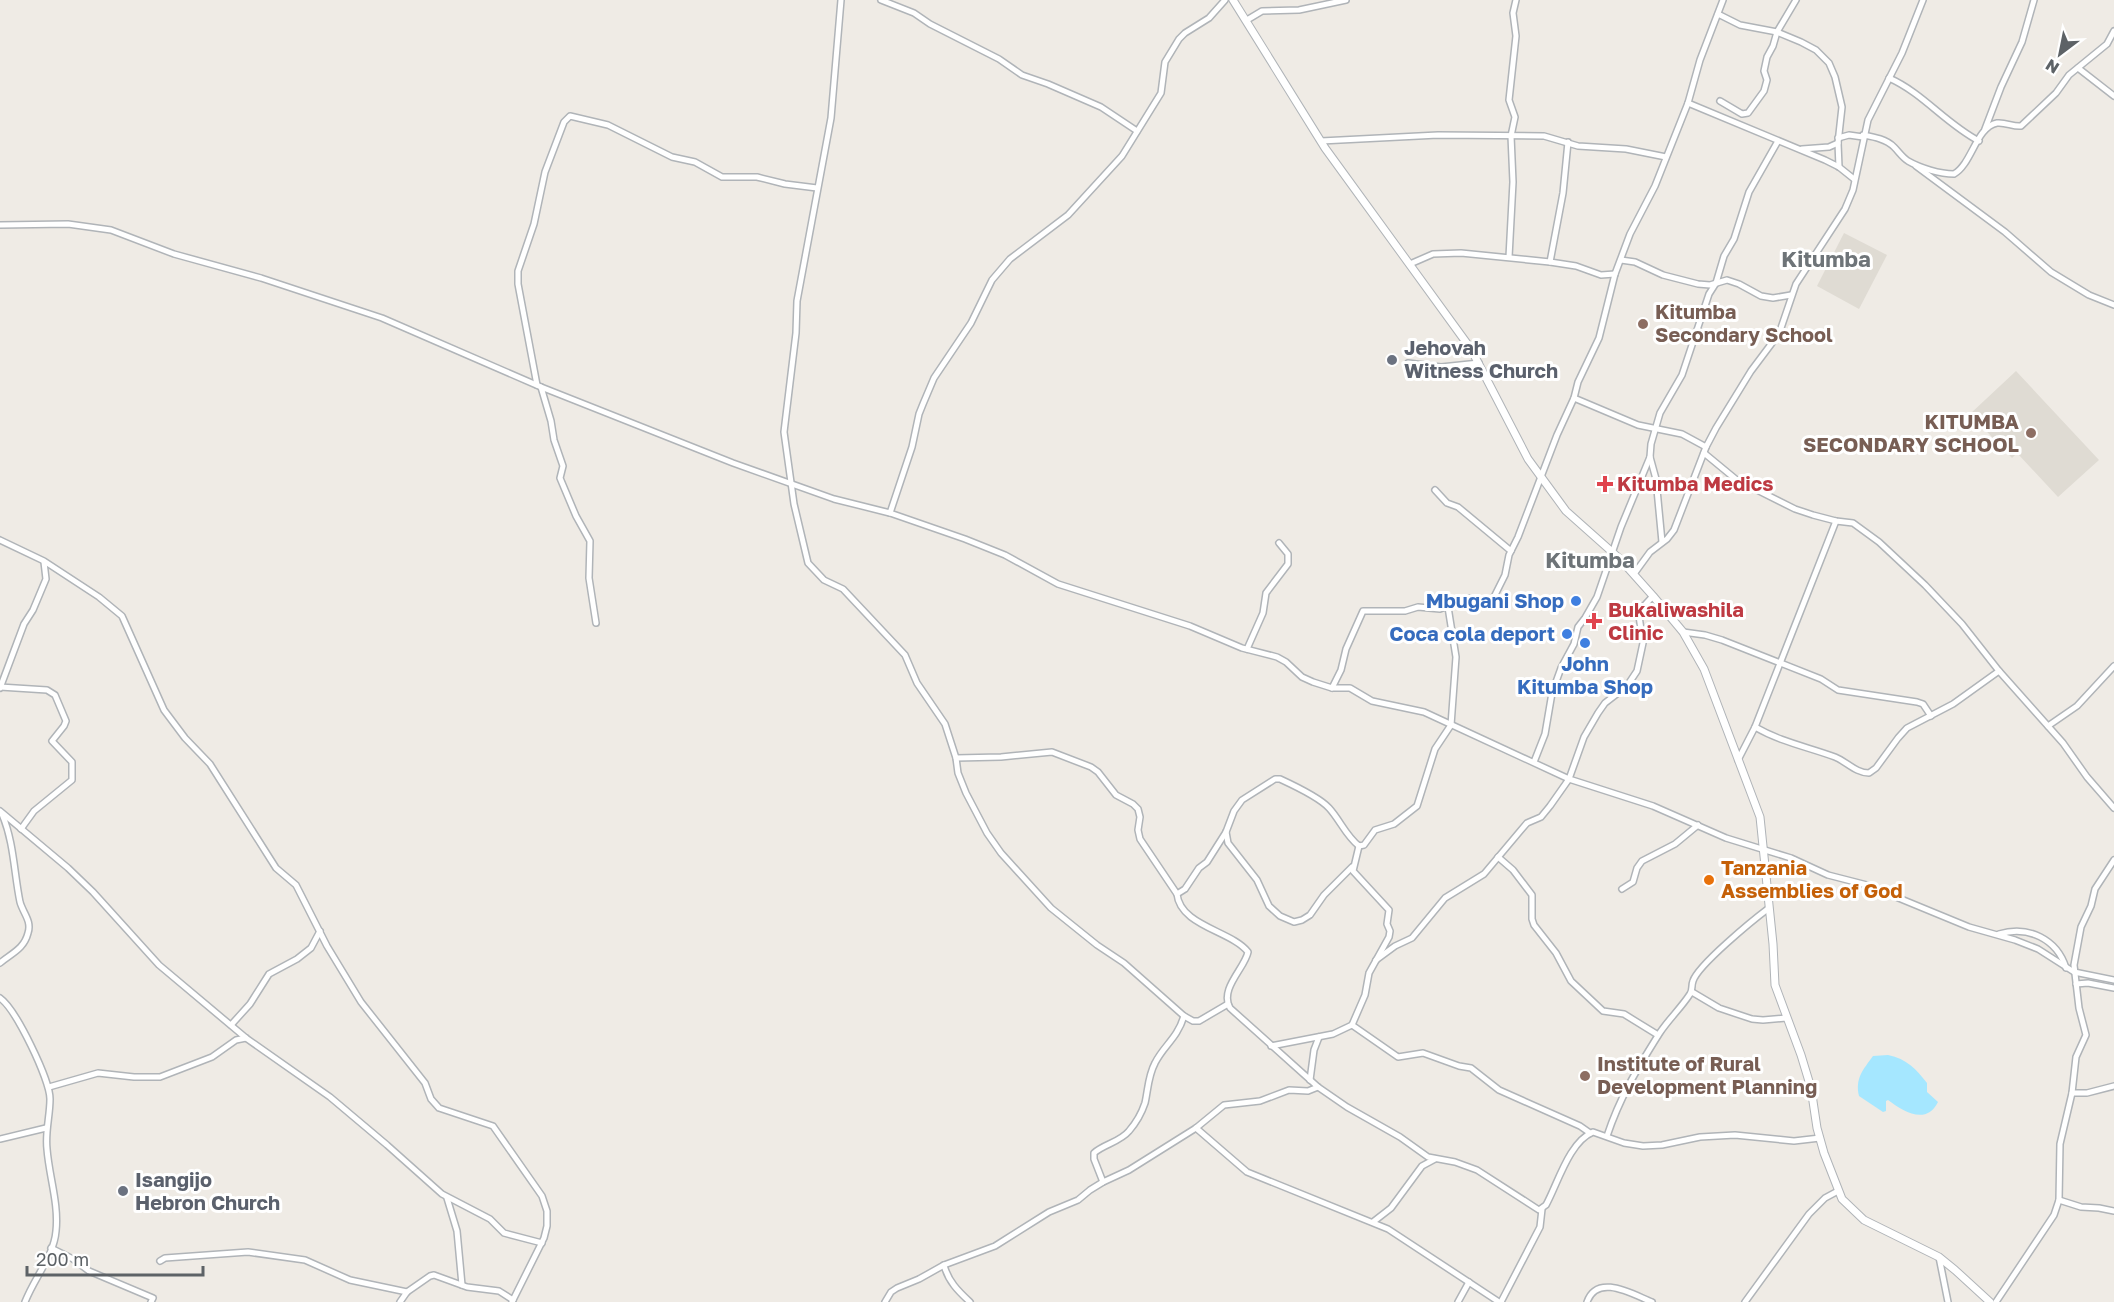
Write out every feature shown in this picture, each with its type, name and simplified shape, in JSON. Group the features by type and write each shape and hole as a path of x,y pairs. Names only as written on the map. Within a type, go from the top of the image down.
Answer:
{"street":[{"path":"841,0 831,118 797,301 796,333 784,432 791,485 808,563 824,580 843,589 868,618 900,648 917,683 945,724 956,758 958,773 987,833 1001,853 1051,908 1097,945 1124,963 1184,1016 1193,1021 1198,1021 1228,1004 1235,975 1248,952 1234,940 1196,920 1183,908 1178,900 1178,894 1140,839 1138,809 1116,795 1098,772 1052,752 1001,757 956,758"},
{"path":"881,0 914,13 991,55 1022,75 1101,107 1137,131"},
{"path":"890,513 912,447 923,404 934,378 971,323 992,280 1010,259 1068,215 1122,156 1161,93 1165,62 1179,39 1209,18 1225,0"},
{"path":"1233,0 1321,141 1479,363 1523,450 1566,511 1634,574 1683,632 1704,669 1760,817 1775,985 1802,1054 1811,1088 1817,1128 1838,1191 1849,1207 1864,1220 1939,1257 1990,1302"},
{"path":"1247,20 1262,11 1299,10 1346,0"},
{"path":"1509,257 1513,182 1511,136 1514,113 1509,96 1516,36 1513,13 1516,0"},
{"path":"1332,688 1363,611 1405,612 1418,607 1440,609 1469,598 1487,602 1491,600 1505,575 1511,551 1573,401 1578,382 1602,331 1615,274 1630,234 1655,186 1688,103 1700,60 1723,0"},
{"path":"1720,101 1742,114 1751,110 1767,82 1764,71 1765,63 1777,32 1796,0"},
{"path":"1634,574 1650,552 1674,530 1705,450 1734,396 1780,331 1791,295 1802,274 1841,217 1852,190 1868,120 1923,0"},
{"path":"1913,163 1946,174 1954,174 1961,169 1984,131 2022,42 2034,0"},
{"path":"1718,14 1740,25 1777,32 1809,46 1829,63 1841,103 1842,117 1838,140 1839,167"},
{"path":"1984,131 1999,123 2021,126 2056,93 2069,75 2107,44 2114,31"},
{"path":"2078,68 2114,96"},
{"path":"1889,78 1904,85 1961,130 1979,141"},
{"path":"1688,103 1839,167 1854,178"},
{"path":"596,623 589,572 590,541 576,516 560,478 563,466 539,386 518,284 518,271 534,224 545,172 564,122 570,116 608,125 672,157 694,162 721,177 757,177 817,188"},
{"path":"1321,141 1432,135 1544,136 1578,146 1626,149 1666,157"},
{"path":"1797,149 1829,147 1838,140 1851,135 1886,141 1902,157 2005,232 2051,272 2089,295 2114,304"},
{"path":"1534,762 1545,734 1552,693 1558,675 1574,644 1578,627 1597,597 1638,483 1650,457 1654,430 1665,402 1682,375 1708,297 1716,283 1724,256 1736,234 1749,192 1778,141"},
{"path":"1550,262 1563,193 1568,142"},
{"path":"0,225 68,224 111,230 174,254 261,278 382,318 539,386 791,485 890,513 965,539 1005,555 1058,584 1283,660 1306,680 1332,688 1350,688 1372,701 1424,712 1569,779 1653,806 1726,838 1791,858 1828,875 1875,888 1969,927 1998,934 2038,949 2074,972 2114,981"},
{"path":"1410,264 1432,254 1443,253 1550,262 1576,266 1601,274 1615,274"},
{"path":"1621,260 1635,262 1663,275 1698,284 1710,285 1732,281 1761,296 1791,295"},
{"path":"1407,363 1441,367 1479,363"},
{"path":"1573,401 1654,430 1682,434 1705,450 1744,486 1795,509 1857,525 1902,563 1962,624 1998,671 2048,726 2114,808"},
{"path":"1650,457 1657,487 1662,542"},
{"path":"1436,490 1447,503 1458,507 1511,551"},
{"path":"1738,760 1755,728 1836,521"},
{"path":"0,540 44,561 99,597 122,616 164,710 185,738 210,764 276,868 296,885 304,905 361,1002 425,1083 435,1105 484,1122 497,1130 542,1196 547,1211 547,1226 542,1243 512,1301 499,1291 462,1285 440,1276 430,1276 407,1292 400,1302"},
{"path":"1247,649 1263,613 1266,593 1288,564 1288,554 1279,543"},
{"path":"21,829 34,811 72,780 72,762 52,741 66,721 55,695 47,690 0,687 24,624 46,579 44,561"},
{"path":"1376,960 1395,946 1413,938 1445,898 1484,874 1527,823 1541,817 1569,779 1584,737 1598,713 1605,703 1627,686 1637,672 1643,643 1639,616 1643,607 1653,596"},
{"path":"1359,846 1364,845 1375,830 1394,824 1417,806 1435,749 1451,725 1456,657 1448,607"},
{"path":"1683,632 1722,640 1821,680 1838,690 1923,704 1931,716"},
{"path":"2048,726 2077,706 2114,666"},
{"path":"1755,728 1774,738 1833,756 1860,772 1869,773 1876,768 1903,731 1953,704 1998,671"},
{"path":"1178,894 1185,889 1199,868 1207,862 1242,800 1275,779 1280,779 1323,803 1359,846"},
{"path":"1,812 90,890 159,965 246,1038 330,1097 447,1198 490,1219 504,1233 542,1243"},
{"path":"0,963 21,948 30,925 21,906 12,844 1,812"},
{"path":"1622,889 1633,882 1637,868 1642,861 1675,844 1698,825"},
{"path":"1226,832 1228,843 1257,880 1269,906 1280,916 1294,922 1310,915 1324,895 1353,866"},
{"path":"1271,1046 1333,1034 1352,1025 1365,995 1369,974 1390,931 1387,924 1389,910 1353,870 1359,846"},
{"path":"1498,857 1513,870 1532,895 1534,925 1556,953 1571,981 1603,1011 1624,1014 1658,1035"},
{"path":"1996,1302 2054,1215 2059,1200 2060,1144 2072,1093 2076,1058 2086,1035 2074,972 2081,927 2091,906 2097,885 2114,860"},
{"path":"1607,1136 1622,1096 1658,1035 1692,992 1693,980 1740,930 1768,908"},
{"path":"1998,934 2017,930 2036,934 2060,953 2066,968"},
{"path":"231,1025 250,1004 269,974 297,959 311,948 320,931"},
{"path":"2076,984 2096,984 2114,988"},
{"path":"1692,992 1719,1008 1752,1018 1763,1020 1786,1018"},
{"path":"0,998 14,1014 49,1087 50,1098 46,1128 47,1149 56,1205 57,1231 25,1302"},
{"path":"1228,1004 1318,1087 1347,1107 1400,1137 1421,1154 1477,1170 1502,1184 1536,1209 1542,1209"},
{"path":"1103,1182 1094,1153 1121,1138 1133,1125 1144,1103 1155,1062 1176,1036 1184,1016"},
{"path":"1352,1025 1398,1057 1423,1053 1470,1068 1498,1090 1580,1126 1590,1133"},
{"path":"1310,1080 1314,1050 1319,1037"},
{"path":"49,1087 105,1072 134,1077 160,1077 212,1057 236,1040 246,1038"},
{"path":"2072,1093 2103,1090 2114,1086"},
{"path":"885,1302 891,1292 944,1265 995,1246 1049,1212 1078,1200 1103,1182 1130,1170 1196,1128 1224,1105 1260,1101 1289,1090 1308,1091 1318,1087"},
{"path":"0,1139 46,1128"},
{"path":"1196,1128 1247,1172 1388,1229 1500,1302 1540,1227 1542,1209 1551,1196 1570,1153 1581,1139 1590,1133 1596,1132 1624,1143 1643,1146 1662,1145 1700,1137 1735,1135 1794,1141 1820,1138"},
{"path":"1373,1222 1391,1208 1422,1166 1435,1159"},
{"path":"1745,1302 1809,1214 1824,1198 1838,1191"},
{"path":"447,1198 457,1231 462,1285"},
{"path":"2059,1200 2085,1208 2114,1211"},
{"path":"51,1248 73,1259 89,1271 153,1298 152,1302"},
{"path":"160,1261 165,1258 248,1252 305,1260 350,1280 407,1292"},
{"path":"1939,1257 1948,1302"},
{"path":"944,1265 957,1291 969,1302"},
{"path":"1458,1302 1469,1282"},
{"path":"1587,1302 1592,1292 1600,1286 1652,1302"}],"shaded area":[{"path":"1844,233 1887,255 1859,309 1817,286"},
{"name":"KITUMBA SECONDARY SCHOOL","path":"2016,371 2099,460 2058,497 2017,453 2012,458 1970,414"}],"water":[{"path":"1888,1055 1906,1062 1923,1078 1927,1083 1927,1092 1938,1102 1933,1109 1921,1115 1914,1114 1888,1100 1886,1111 1883,1112 1859,1096 1859,1079 1873,1056"}],"place":[{"name":"Kitumba Secondary School","path":"1643,324"},
{"name":"Jehovah Witness Church","path":"1392,360"},
{"name":"KITUMBA SECONDARY SCHOOL","path":"2031,433"},
{"name":"Kitumba Medics","path":"1605,484"},
{"name":"Mbugani Shop","path":"1576,601"},
{"name":"Bukaliwashila Clinic","path":"1594,621"},
{"name":"Coca cola deport","path":"1567,634"},
{"name":"John Kitumba Shop","path":"1585,643"},
{"name":"Tanzania Assemblies of God","path":"1709,880"},
{"name":"Institute of Rural Development Planning","path":"1585,1076"},
{"name":"Isangijo Hebron Church","path":"123,1191"}],"district":[{"name":"Kitumba","path":"1826,259"},
{"name":"Kitumba","path":"1590,560"}]}
